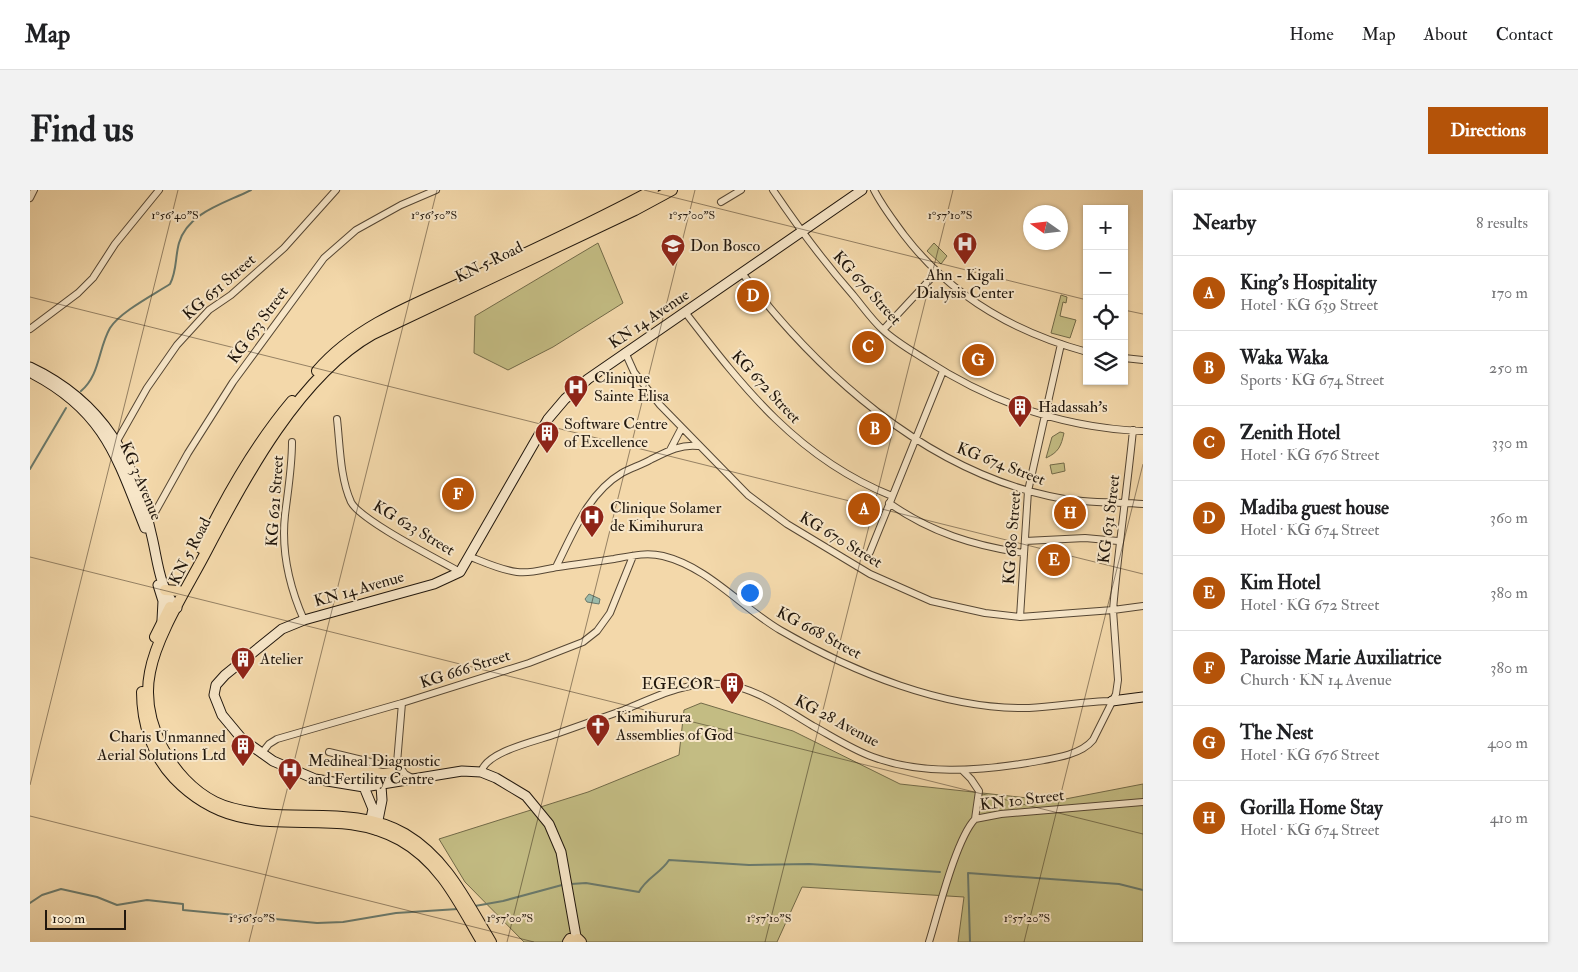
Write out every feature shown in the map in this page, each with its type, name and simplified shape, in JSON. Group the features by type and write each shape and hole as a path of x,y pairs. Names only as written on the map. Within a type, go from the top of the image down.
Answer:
{"main road":[{"name":"KN 5 Road","path":"373,825 288,823 239,817 214,809 182,786 158,758 147,734 143,716 144,669 162,620 175,607 179,591 230,491 258,445 288,406 342,345 352,337 410,307 616,210 653,190"},
{"name":"KN 5 Road","path":"482,942 465,907 434,855 404,833 373,825 250,812 214,802 184,778 158,738 148,697 150,672 157,648 175,607 236,496 269,442 311,388 346,350 374,334 635,210 672,190"},
{"name":"KN 14 Avenue","path":"574,941 572,914 561,852 549,824 526,796 496,778 481,772 462,771 381,786 364,787 315,779 261,754 242,739 222,715 214,698 215,688 225,674 273,634 304,620 434,584 460,572 471,557 548,419 565,399 588,379 625,352 862,190"},
{"name":"KG 3 Avenue","path":"30,367 50,376 72,393 99,417 117,441 149,523 161,582 175,607"},
{"name":"KG 3 Avenue","path":"30,373 51,384 82,410 101,430 113,449 145,528 162,601 162,620"},
{"path":"165,590 179,591"},
{"path":"1112,701 1143,697"},
{"path":"373,825 382,800 381,786"},
{"path":"364,787 373,809 373,825"},
{"name":"KN 5 Road","path":"465,907 491,942"}],"street":[{"path":"30,198 34,190"},
{"path":"30,329 78,293 93,278 116,244 159,190"},
{"name":"KG 651 Street","path":"117,441 147,388 176,345 209,310 231,295 284,248 336,190"},
{"name":"KG 653 Street","path":"149,523 188,453 233,382 324,258 356,230 401,205 436,190"},
{"path":"721,202 741,190"},
{"name":"KG 676 Street","path":"773,190 801,233 883,330 943,371 989,395 1045,417 1092,426 1143,431"},
{"path":"874,190 890,217 936,272 984,309 1026,331 1083,351"},
{"path":"883,330 936,272"},
{"name":"KG 674 Street","path":"742,273 788,330 820,362 856,395 915,438 968,468 1028,491 1066,500 1143,504"},
{"name":"KG 672 Street","path":"685,312 751,395 783,428 830,464 945,534 989,548 1024,553"},
{"name":"KG 680 Street","path":"1020,617 1028,491 1061,344"},
{"name":"KG 670 Street","path":"625,352 638,378 681,428 748,495 766,509 870,574 931,601 986,613 1020,617 1113,610"},
{"path":"1128,358 1143,360"},
{"path":"870,552 943,371"},
{"name":"KG 623 Street","path":"337,419 346,487 354,508 460,572"},
{"path":"669,451 681,428"},
{"name":"KG 631 Street","path":"1113,610 1118,541 1125,503 1133,430"},
{"name":"KG 621 Street","path":"292,442 292,464 285,515 284,547 291,590 304,620"},
{"path":"556,567 587,508 603,488 622,473 669,451 683,446 698,446"},
{"path":"1025,541 1085,538 1118,541"},
{"name":"KG 668 Street","path":"471,557 497,568 519,572 537,572 556,567 633,556 654,555 685,564 778,629 834,661 937,696 972,703 1029,708 1085,701 1112,701"},
{"name":"KG 666 Street","path":"261,754 269,744 277,739 402,703 529,663 575,646 590,637 610,613 633,556"},
{"path":"1113,610 1143,606"},
{"name":"KG 28 Avenue","path":"481,772 485,764 494,758 522,745 605,716 668,691 699,685 720,684 744,688 764,696 872,757 900,765 962,770 1029,762 1079,750 1093,740 1116,694 1118,680 1113,610"},
{"path":"402,703 397,763 405,774 414,779"},
{"path":"329,752 382,765 397,763"},
{"path":"962,770 979,791 975,819"},
{"name":"KN 10 Street","path":"929,942 953,863 968,828 975,819 1001,814 1143,802"}],"shaded area":[{"path":"598,243 623,303 553,347 508,370 474,353 475,316"},
{"path":"934,243 947,256 941,264 927,251"},
{"path":"1061,295 1067,297 1066,303 1063,302 1060,316 1076,320 1070,338 1051,333"},
{"path":"1060,432 1064,433 1057,451 1046,458 1052,437"},
{"path":"1064,463 1065,471 1052,474 1050,465"},
{"path":"589,594 600,599 599,604 587,602 585,599"},
{"path":"701,703 793,731 900,784 1055,801 1143,784 1143,942 958,942 964,897 802,887 777,942 524,942 465,882 439,839 588,792 679,755 684,710"}],"waterway":[{"path":"81,391 92,377 110,328 129,310 170,284 174,274 179,243 191,223 209,210 251,190"},
{"path":"30,469 66,408"},
{"path":"571,884 586,883 639,892 669,860 749,865 809,864 940,872"},
{"path":"970,942 968,873 1119,884 1143,890"},
{"path":"475,906 503,901 562,885"},
{"path":"30,903 42,895 61,889 97,897 117,905 147,900 183,904 183,910 317,923 343,922 396,913 458,909"}],"place":[{"name":"Ahn - Kigali Dialysis Center","path":"965,265"},
{"name":"Don Bosco","path":"673,267"},
{"name":"Madiba guest house","path":"753,296"},
{"name":"Zenith Hotel","path":"868,347"},
{"name":"The Nest","path":"978,360"},
{"name":"Clinique Sainte Elisa","path":"576,408"},
{"name":"Hadassah's","path":"1020,428"},
{"name":"Waka Waka","path":"875,429"},
{"name":"Software Centre of Excellence","path":"547,454"},
{"name":"Paroisse Marie Auxiliatrice","path":"458,494"},
{"name":"King's Hospitality","path":"864,509"},
{"name":"Gorilla Home Stay","path":"1070,513"},
{"name":"Clinique Solamer de Kimihurura","path":"592,538"},
{"name":"Kim Hotel","path":"1054,560"},
{"name":"Atelier","path":"243,680"},
{"name":"EGECOR","path":"732,705"},
{"name":"Kimihurura Assemblies of God","path":"598,747"},
{"name":"Charis Unmanned Aerial Solutions Ltd","path":"243,767"},
{"name":"Mediheal Diagnostic and Fertility Centre","path":"290,791"}]}
